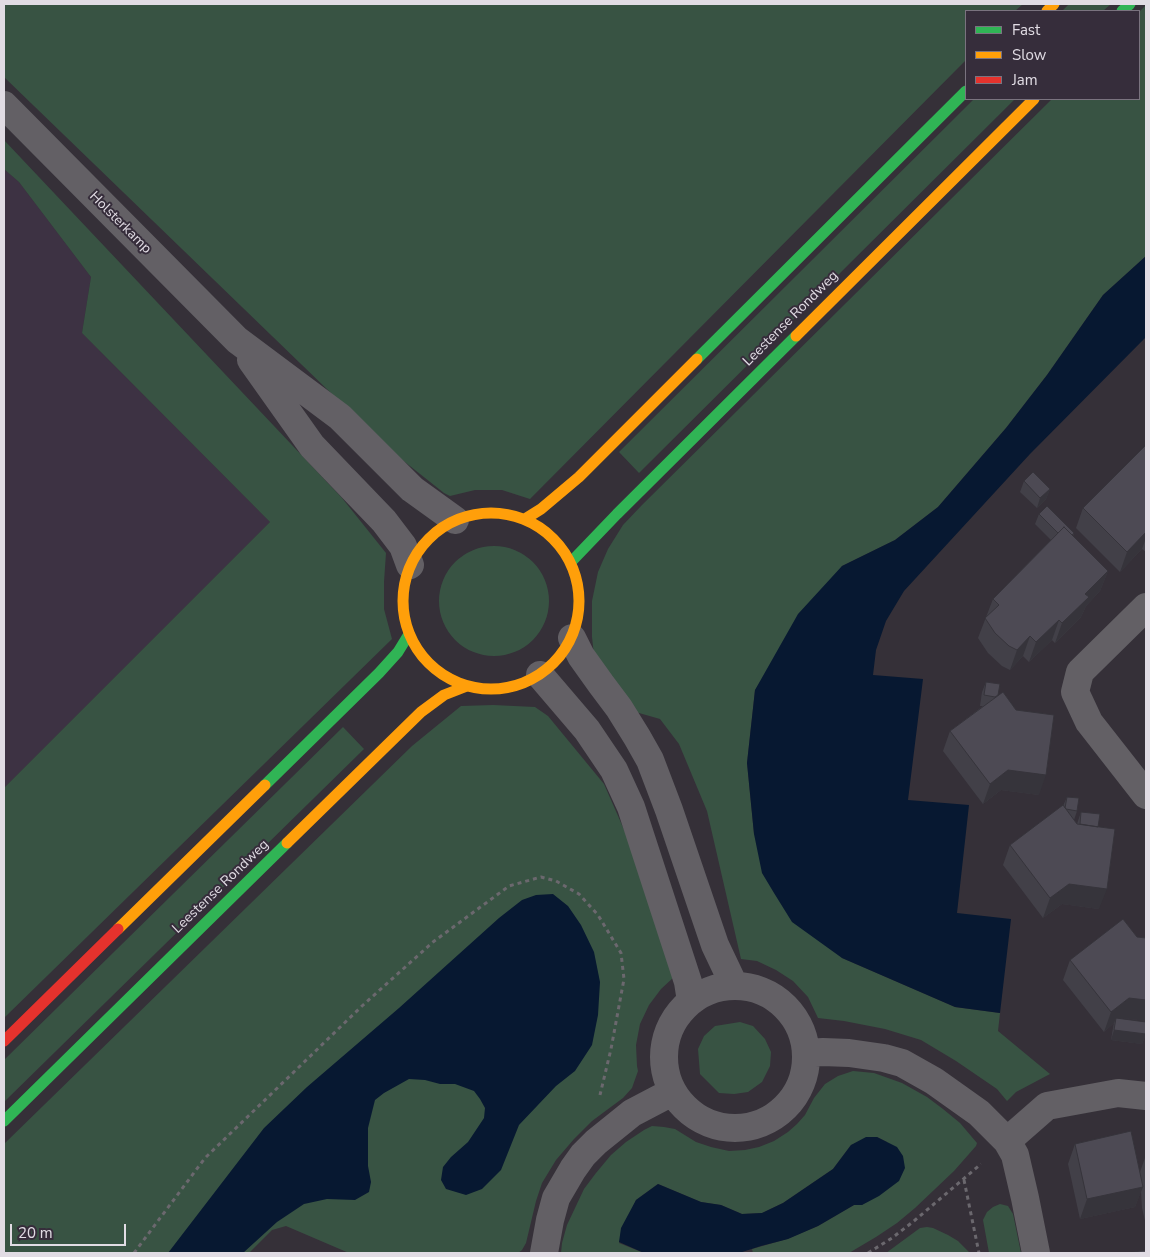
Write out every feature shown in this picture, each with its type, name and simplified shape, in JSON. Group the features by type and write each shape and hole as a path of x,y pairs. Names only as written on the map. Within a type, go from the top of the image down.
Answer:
{"main road":[{"path":"525,519 541,509 579,477 965,92"},
{"name":"Leestense Rondweg","path":"571,562 1033,100"},
{"path":"496,513 525,519 542,528 554,539 564,550 571,562 580,600 578,620 572,638 562,654 540,675 524,683 497,689 481,689 467,686 446,677 434,669 424,658 409,634 404,617 403,600 410,565 424,544 442,528 455,520 478,514 496,513"},
{"path":"4,1042 379,673 398,652 409,634"},
{"name":"Leestense Rondweg","path":"4,1121 421,712 444,695 467,686"}],"street":[{"name":"Holsterkamp","path":"4,105 237,340 340,417 412,489 455,520"},
{"name":"Holsterkamp","path":"237,340 312,446 384,521 403,546 410,565"},
{"path":"1146,608 1080,672 1075,692 1089,722 1146,796"},
{"path":"572,638 581,656 619,708 650,760 715,945 734,985"},
{"path":"540,675 587,730 614,770 631,807 688,982 691,1001"},
{"path":"734,985 752,987 773,996 790,1011 802,1030 807,1053 804,1078 792,1100 774,1116 752,1127 726,1128 703,1121 683,1107 672,1092 663,1064 664,1042 673,1020 691,1001 734,985"},
{"path":"807,1053 849,1053 884,1058 902,1063 934,1081 979,1113 1007,1141 1015,1155 1036,1253"},
{"path":"544,1253 556,1198 573,1169 584,1155 632,1113 672,1092"},
{"path":"1007,1141 1047,1106 1118,1093 1146,1096"}],"path":[{"path":"134,1253 204,1158 362,1006 434,942 509,886 541,876 556,881 578,894 598,915 621,953 624,979 598,1105 606,1134"},
{"path":"868,1253 892,1238 938,1201 1007,1141"},
{"path":"964,1179 979,1253"}],"shaded area":[{"path":"4,169 19,182 91,277 82,333 270,522 4,788"}],"green space":[{"path":"4,4 1023,4 1016,10 965,10 965,61 530,499 502,490 475,490 450,496 391,451 4,77"},
{"path":"1069,4 1111,4 1104,10 1063,10"},
{"path":"1146,5 1146,256 1103,295 1047,375 1006,428 938,507 895,540 842,566 755,690 747,763 754,834 842,958 955,1007 1000,1013 998,1031 1050,1074 1016,1092 1007,1101 997,1089 921,1040 885,1029 818,1018 808,997 793,981 757,961 741,959 707,811 679,744 660,719 632,711 594,655 592,601 598,572 608,549 623,525 1051,100 1140,100 1140,11"},
{"path":"973,100 1014,100 639,473 619,452"},
{"path":"4,140 342,498 386,553 384,609 392,639 4,1018 4,788 270,522 82,333 91,277 19,182 4,169"},
{"path":"494,546 515,550 533,562 545,580 549,601 545,622 533,640 515,652 494,656 473,652 455,640 443,622 439,601 443,580 455,562 473,550"},
{"path":"461,706 535,707 548,716 604,784 640,866 674,977 661,989 649,1005 640,1024 636,1045 638,1071 632,1088 623,1098 592,1121 556,1160 542,1183 526,1243 522,1250 518,1253 349,1253 286,1226 272,1230 249,1253 4,1253 4,1144 412,746"},
{"path":"343,727 364,749 4,1102 4,1060"},
{"path":"740,1022 753,1026 765,1039 771,1052 770,1066 762,1082 748,1092 734,1094 719,1093 700,1074 698,1049 704,1036 715,1026"},
{"path":"853,1071 874,1073 902,1083 927,1097 960,1123 977,1143 954,1171 915,1208 876,1237 849,1253 753,1253 752,1249 787,1239 818,1226 854,1205 862,1205 887,1142 877,1137 851,1145 833,1169 783,1203 762,1213 742,1214 721,1205 701,1202 658,1184 636,1200 619,1243 644,1253 561,1253 567,1225 584,1189 611,1155 644,1130 652,1126 675,1129 696,1142 729,1151 759,1147 774,1141 797,1124 825,1084 838,1076"},
{"path":"1000,1204 1008,1206 1013,1214 1021,1253 989,1253 983,1220 987,1212"},
{"path":"920,1228 933,1228 958,1241 970,1253 886,1253"}],"water":[{"path":"1146,256 1146,337 1030,454 904,591 886,621 876,650 873,675 923,679 908,800 969,805 957,913 1011,919 1000,1013 955,1007 842,958 792,922 762,873 754,834 747,763 755,690 798,614 842,566 895,540 938,507 1006,428 1047,375 1103,295"},
{"path":"553,894 568,906 581,925 594,952 600,982 598,1015 592,1045 575,1071 556,1086 519,1125 501,1170 482,1189 466,1195 446,1189 441,1180 443,1167 468,1142 484,1118 485,1108 480,1099 474,1091 455,1084 440,1084 425,1080 409,1079 375,1100 368,1128 368,1166 371,1182 369,1192 355,1200 327,1199 304,1204 277,1222 243,1253 168,1253 264,1128 307,1087 499,918 522,900 536,895"},
{"path":"866,1137 877,1137 897,1147 903,1156 905,1168 899,1181 879,1196 862,1205 854,1205 818,1226 788,1239 739,1253 644,1253 619,1242 621,1228 636,1200 658,1184 701,1202 721,1205 742,1214 762,1213 783,1203 833,1169 851,1145"}],"building":[{"path":"1146,445 1146,532 1127,552 1083,508"},
{"path":"1033,472 1050,489 1040,498 1024,481"},
{"path":"1047,506 1074,533 1072,535 1064,527 1058,533 1039,514"},
{"path":"1064,527 1108,571 1085,594 1089,597 1062,623 1059,620 1036,642 1030,636 1017,650 1009,646 995,633 985,618 999,605 993,599"},
{"path":"986,682 1000,684 998,695 995,697 984,695"},
{"path":"1003,692 1016,710 1054,715 1046,775 1008,770 990,784 950,731"},
{"path":"1067,797 1079,798 1077,811 1065,808"},
{"path":"1063,805 1077,824 1115,829 1107,889 1069,884 1050,898 1010,845"},
{"path":"1081,812 1100,814 1098,827 1080,824"},
{"path":"1123,919 1137,937 1146,938 1146,1000 1129,998 1111,1012 1070,960"},
{"path":"1116,1018 1146,1022 1146,1034 1114,1030"},
{"path":"1131,1131 1143,1187 1087,1199 1075,1144"},
{"path":"1146,1250 1146,1253 1128,1253"}],"traffic: fast":[{"path":"1123,10 1130,4"},
{"path":"697,359 965,92"},
{"path":"571,562 796,336"},
{"path":"265,785 379,673 398,652 409,634"},
{"path":"4,1121 287,843"}],"traffic: slow":[{"path":"1048,10 1054,4"},
{"path":"796,336 1033,100"},
{"path":"525,519 541,509 579,477 697,359"},
{"path":"482,513 500,513 532,523 547,533 559,545 569,560 575,575 579,601 575,627 569,642 559,657 547,669 532,679 517,685 500,689 482,689 450,679 435,669 423,657 413,642 407,627 403,610 403,592 413,560 423,545 435,533 450,523 465,517 482,513"},
{"path":"287,843 421,712 444,695 467,686"},
{"path":"118,929 265,785"}],"traffic: jam":[{"path":"4,1041 118,929"}]}
